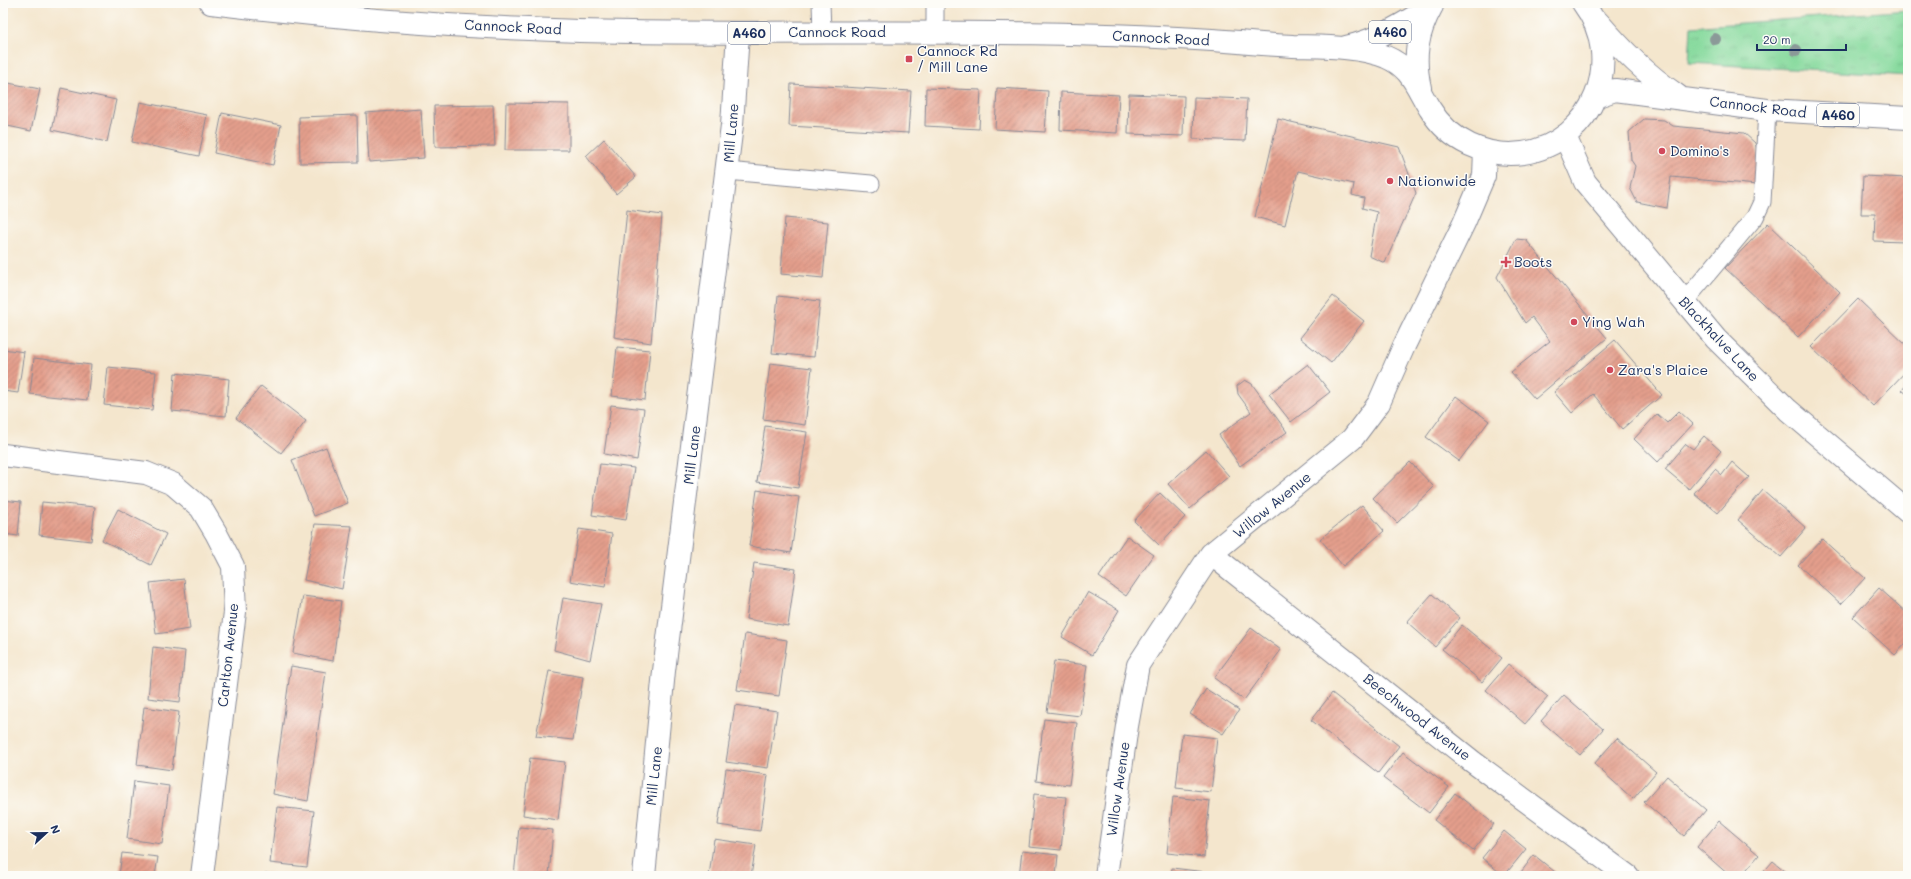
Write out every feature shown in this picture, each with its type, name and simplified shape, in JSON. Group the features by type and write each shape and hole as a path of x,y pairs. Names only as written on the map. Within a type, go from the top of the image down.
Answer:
{"main road":[{"name":"Cannock Road","path":"211,3 384,20 499,28 628,32 935,32 1156,36 1288,46 1343,48"},
{"name":"A460","path":"1343,48 1364,44 1391,31 1433,5"},
{"path":"1433,5 1422,24 1417,42 1416,70 1420,89 1429,108 1440,123 1467,145 1485,151 1504,154 1536,150 1564,136 1579,122 1595,98 1601,80 1603,64 1602,47 1598,29 1585,7"},
{"name":"Cannock Road","path":"1585,7 1626,54 1654,80 1681,97"},
{"name":"Mill Lane","path":"644,876 664,671 727,171 732,125 738,33"},
{"name":"A460","path":"1343,48 1383,56 1398,64 1409,73 1420,89"},
{"name":"Cannock Road","path":"1595,98 1616,90 1681,97 1767,110 1908,118"},
{"name":"Blackhalve Lane","path":"1564,136 1585,182 1716,339 1788,410 1908,512"},
{"name":"Willow Avenue","path":"1106,876 1127,726 1138,665 1211,554 1352,438 1379,403 1404,346 1464,223 1484,176 1485,151"},
{"name":"Carlton Avenue","path":"3,455 146,473 173,484 201,508 233,566 235,612 202,876"},
{"name":"Beechwood Avenue","path":"1211,554 1473,762 1628,876"}],"lane":[{"path":"821,3 822,32"},
{"path":"935,3 935,32"},
{"path":"1684,302 1755,217 1762,202 1767,110"},
{"path":"727,171 871,184"}],"green space":[{"path":"1908,10 1908,76 1689,63 1691,27"}],"building":[{"path":"3,82 40,89 31,131 3,125"},
{"path":"791,84 911,91 908,133 789,126"},
{"path":"61,88 116,100 107,142 52,130"},
{"path":"926,88 981,90 979,129 925,126"},
{"path":"997,88 1048,91 1045,132 995,129"},
{"path":"1061,92 1119,95 1117,133 1060,130"},
{"path":"1129,94 1184,96 1183,136 1128,134"},
{"path":"1194,97 1247,99 1245,141 1193,139"},
{"path":"140,102 207,115 199,156 132,142"},
{"path":"506,103 569,104 569,150 505,150"},
{"path":"493,105 495,146 435,147 434,106"},
{"path":"421,109 424,158 369,162 366,113"},
{"path":"222,113 281,125 273,165 214,153"},
{"path":"357,115 358,162 300,163 299,117"},
{"path":"1278,119 1399,147 1416,193 1385,263 1369,256 1377,212 1362,208 1364,198 1352,195 1354,184 1298,171 1285,225 1255,217"},
{"path":"1644,119 1664,120 1673,126 1744,133 1755,143 1758,153 1757,185 1671,177 1667,208 1637,202 1630,188 1635,166 1631,160 1629,132"},
{"path":"604,139 636,177 616,194 586,156"},
{"path":"1863,176 1908,178 1905,242 1874,241 1875,214 1861,214"},
{"path":"627,210 662,215 651,343 614,337"},
{"path":"785,218 828,222 823,278 781,274"},
{"path":"1768,223 1840,292 1798,337 1725,268"},
{"path":"1516,239 1526,240 1607,338 1535,399 1511,372 1550,341 1532,317 1525,323 1497,277"},
{"path":"778,296 820,301 814,357 772,353"},
{"path":"1333,296 1364,321 1331,363 1300,338"},
{"path":"1858,299 1908,347 1908,369 1873,406 1811,347"},
{"path":"1615,340 1662,395 1622,429 1593,394 1572,413 1554,392"},
{"path":"617,347 650,350 645,400 612,396"},
{"path":"3,349 24,352 18,393 3,391"},
{"path":"34,358 91,365 87,400 30,394"},
{"path":"770,363 812,368 805,425 763,419"},
{"path":"1308,364 1330,392 1291,422 1269,394"},
{"path":"108,367 156,372 152,410 104,405"},
{"path":"175,373 229,379 226,416 172,411"},
{"path":"1245,380 1252,384 1287,432 1240,466 1219,435 1251,412 1238,394 1237,386"},
{"path":"1908,383 1908,395 1902,390"},
{"path":"261,386 306,421 281,453 236,418"},
{"path":"1456,396 1489,421 1459,461 1426,437"},
{"path":"611,405 644,409 637,460 604,454"},
{"path":"1679,411 1693,424 1658,462 1634,439 1657,414 1667,423"},
{"path":"765,426 807,432 798,488 757,482"},
{"path":"1704,436 1721,451 1689,489 1665,469 1686,444 1693,449"},
{"path":"326,447 348,503 314,516 292,460"},
{"path":"1206,450 1229,476 1190,509 1168,484"},
{"path":"1410,462 1434,487 1397,523 1373,498"},
{"path":"1732,462 1749,477 1718,513 1694,493 1715,469 1722,475"},
{"path":"600,464 634,468 626,520 592,515"},
{"path":"757,490 799,497 791,553 749,546"},
{"path":"1763,490 1806,528 1781,557 1738,520"},
{"path":"1160,493 1185,517 1159,545 1134,521"},
{"path":"3,500 21,502 18,536 3,534"},
{"path":"42,502 95,507 91,541 39,535"},
{"path":"1362,505 1384,531 1343,566 1320,539"},
{"path":"118,509 166,534 151,565 102,540"},
{"path":"315,524 352,526 342,589 304,580"},
{"path":"579,529 612,534 605,587 570,581"},
{"path":"1127,536 1154,555 1126,596 1099,577"},
{"path":"1822,539 1865,578 1841,604 1798,565"},
{"path":"754,563 796,569 788,626 746,619"},
{"path":"184,579 190,629 156,634 150,583"},
{"path":"1879,588 1908,614 1908,641 1895,655 1853,617"},
{"path":"1088,592 1119,610 1092,655 1062,637"},
{"path":"1432,594 1460,618 1435,647 1407,622"},
{"path":"303,596 341,601 333,661 293,653"},
{"path":"563,598 601,604 590,660 554,650"},
{"path":"1462,625 1502,658 1482,682 1442,649"},
{"path":"1251,628 1281,650 1244,700 1214,678"},
{"path":"745,634 787,640 779,696 737,690"},
{"path":"153,647 185,651 180,702 148,698"},
{"path":"1054,661 1087,665 1080,716 1047,712"},
{"path":"1508,664 1548,697 1525,724 1486,690"},
{"path":"291,666 326,672 308,801 273,794"},
{"path":"549,671 583,677 573,740 536,736"},
{"path":"1206,689 1239,710 1223,734 1190,714"},
{"path":"1332,693 1399,746 1378,773 1311,720"},
{"path":"1564,695 1603,729 1580,755 1541,721"},
{"path":"735,705 777,711 768,768 726,762"},
{"path":"144,707 179,712 172,770 137,765"},
{"path":"1044,719 1077,723 1069,785 1036,781"},
{"path":"1182,734 1217,738 1211,792 1176,788"},
{"path":"1617,738 1656,772 1633,799 1594,764"},
{"path":"1403,752 1449,787 1429,813 1383,778"},
{"path":"530,758 565,762 558,820 523,815"},
{"path":"726,769 768,775 760,831 718,825"},
{"path":"1667,776 1706,810 1684,836 1644,802"},
{"path":"134,781 169,786 162,844 127,839"},
{"path":"1455,793 1494,824 1473,851 1434,820"},
{"path":"1034,794 1066,797 1061,850 1029,847"},
{"path":"1173,797 1210,801 1204,857 1167,853"},
{"path":"277,807 314,811 307,867 270,863"},
{"path":"1719,821 1759,855 1741,876 1730,876 1697,847"},
{"path":"519,827 553,830 549,876 514,876"},
{"path":"1504,831 1526,849 1504,876 1482,858"},
{"path":"714,839 756,845 751,876 709,876"},
{"path":"1022,851 1058,855 1056,876 1019,876"},
{"path":"122,853 158,857 155,876 119,876"},
{"path":"1534,855 1560,876 1518,876"},
{"path":"1773,861 1791,876 1760,876"},
{"path":"1172,868 1206,872 1206,876 1171,876"},
{"path":"265,873 281,875 281,876 264,876"}],"place":[{"name":"Cannock Rd / Mill Lane","path":"909,59"},
{"name":"Domino's","path":"1662,151"},
{"name":"Nationwide","path":"1390,181"},
{"name":"Boots","path":"1506,262"},
{"name":"Ying Wah","path":"1574,322"},
{"name":"Zara's Plaice","path":"1610,370"}]}
